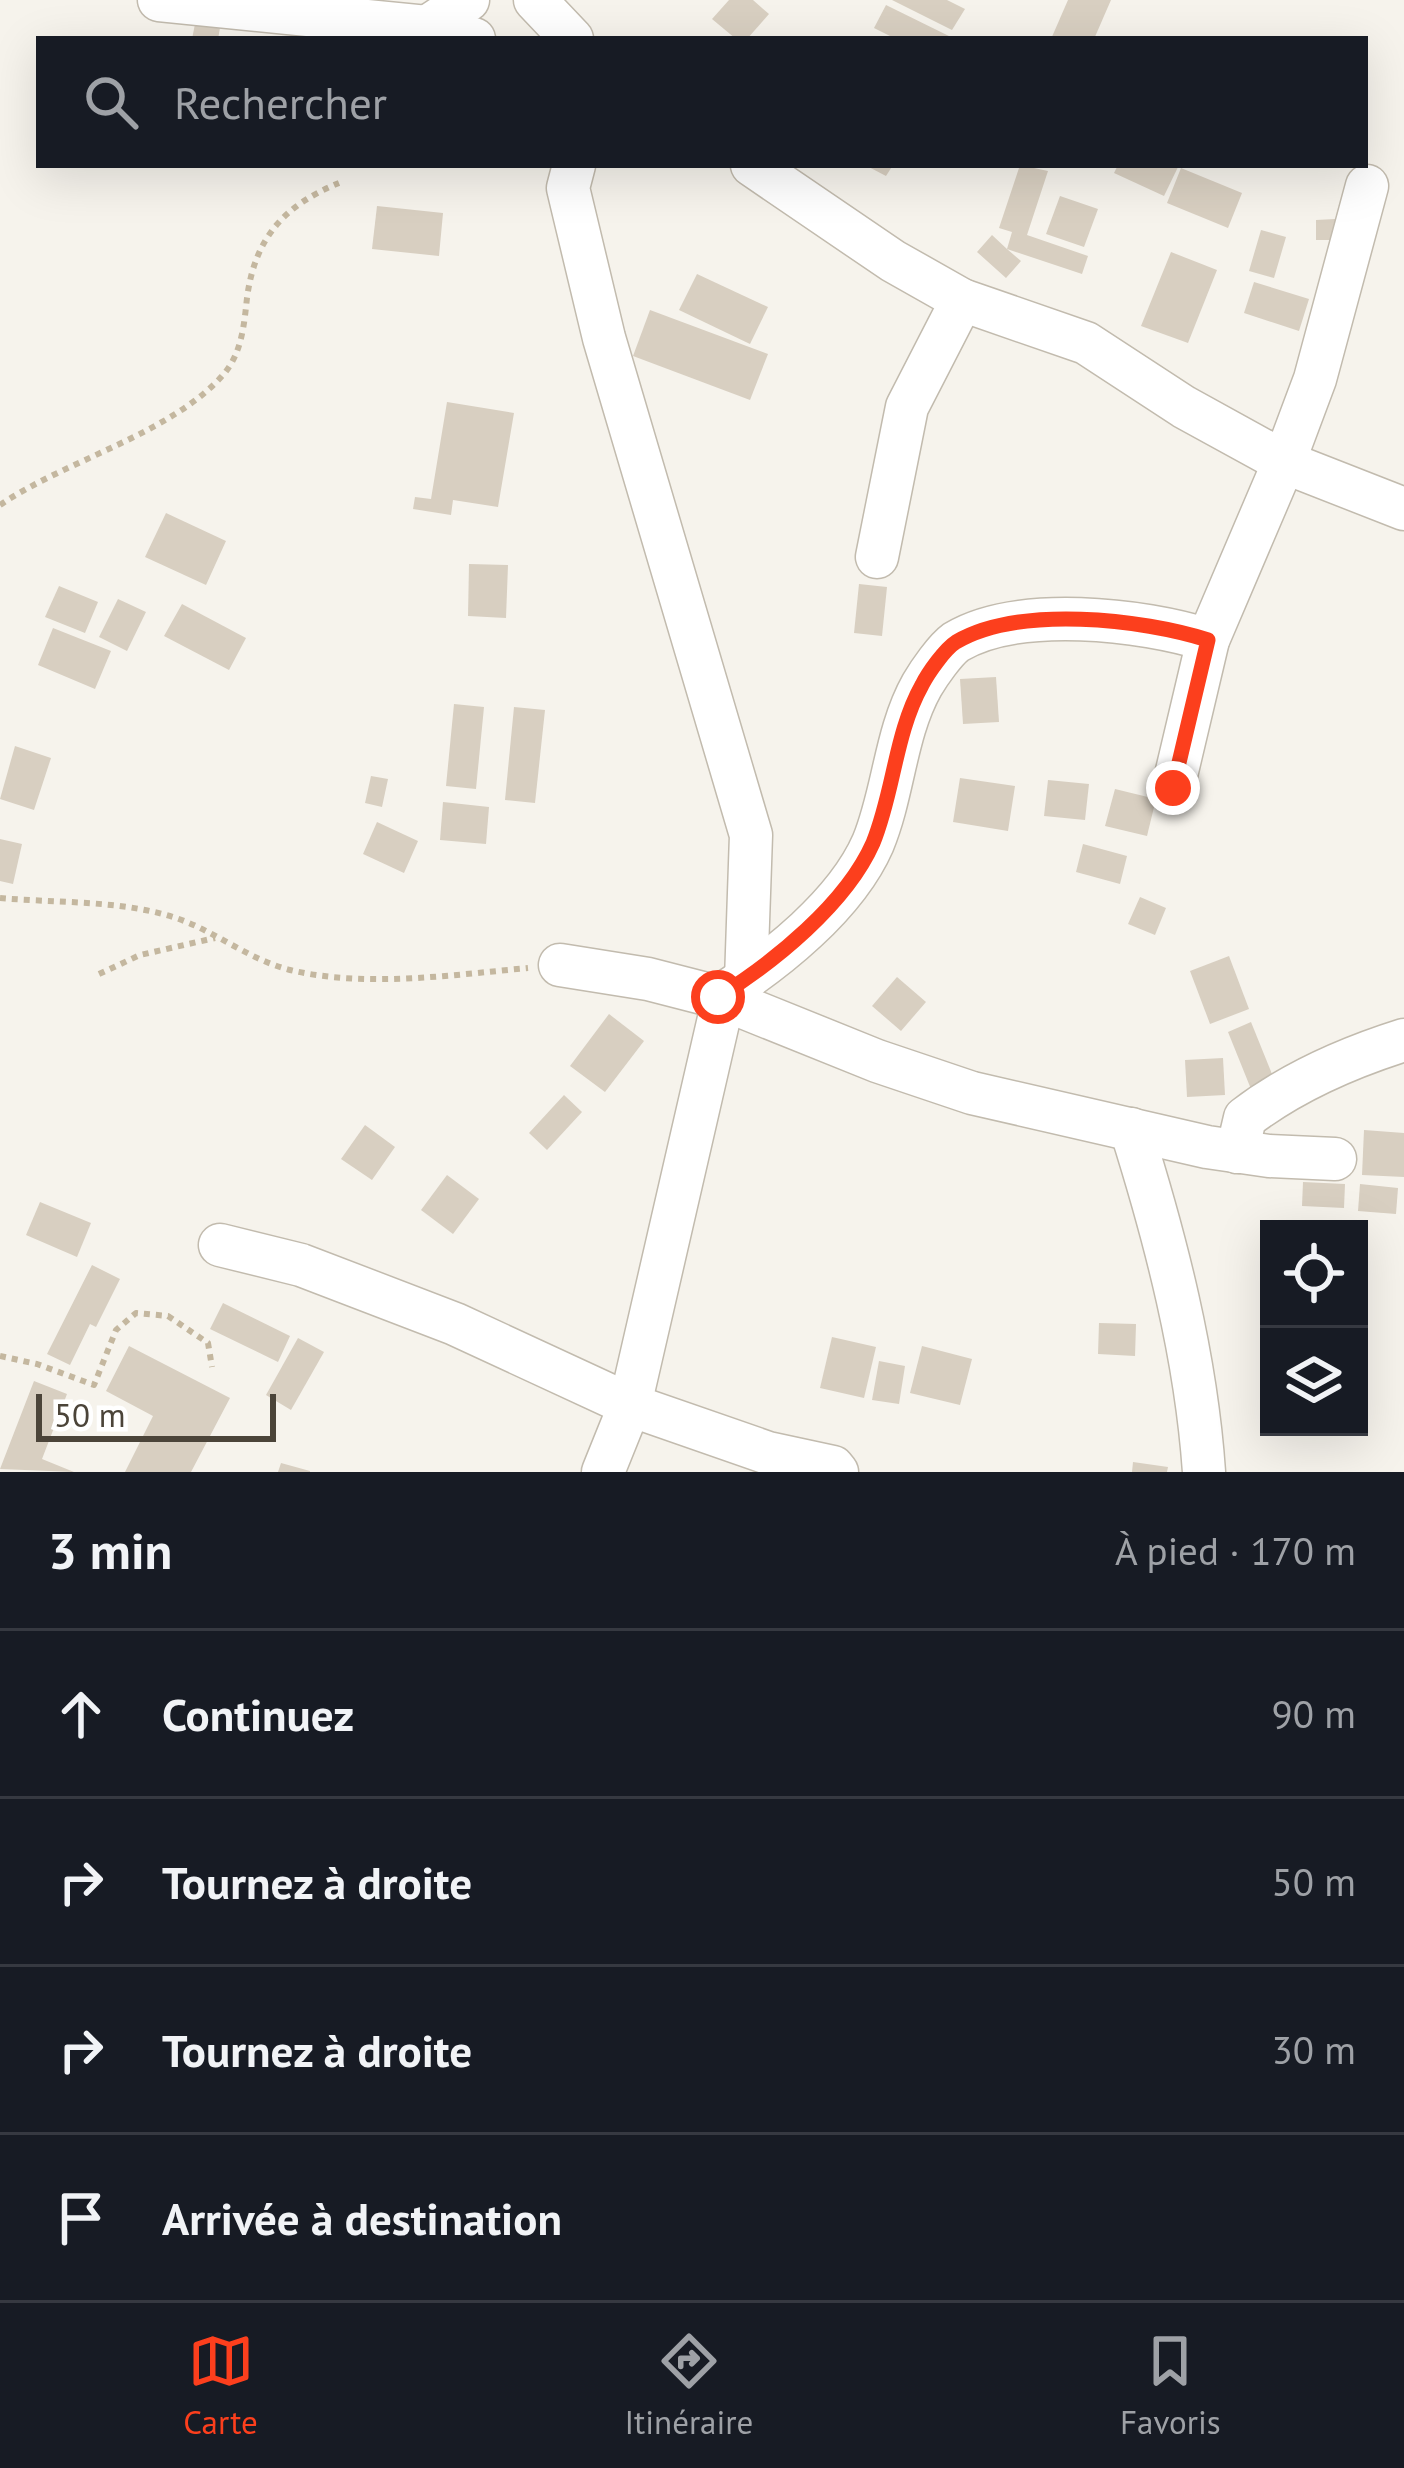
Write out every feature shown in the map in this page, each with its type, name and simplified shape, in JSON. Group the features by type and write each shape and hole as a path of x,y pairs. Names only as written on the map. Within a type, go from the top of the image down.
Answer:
{"street":[{"path":"159,0 427,27 462,36"},
{"path":"427,27 468,0"},
{"path":"535,0 569,36"},
{"path":"573,168 568,188 604,338 751,835 732,988 719,1014 630,1405 603,1472"},
{"path":"756,168 893,261 962,301 1086,343 1184,407 1284,462 1404,509"},
{"path":"1173,788 1208,640 1284,462 1333,323 1367,186"},
{"path":"877,557 908,407 962,301"},
{"path":"732,988 810,926 872,846 922,685 954,643 1010,624 1106,619 1147,623 1208,640"},
{"path":"560,965 732,988 877,1061 972,1093 1237,1152 1335,1159"},
{"path":"1237,1152 1245,1118 1271,1098 1404,1040"},
{"path":"1131,1129 1174,1285 1201,1421 1204,1472"},
{"path":"220,1245 302,1265 455,1324 630,1405 837,1472"}],"path":[{"path":"0,505 186,407 224,374 237,354 252,273 275,223 305,196 339,183"},
{"path":"0,898 139,909 196,925 257,960 293,971 346,977 467,974 560,965"},
{"path":"99,974 140,955 215,938"},
{"path":"0,1356 94,1385 116,1330 136,1312 168,1316 208,1342 212,1367"}],"building":[{"path":"729,0 753,0 769,14 750,36 732,36 712,19"},
{"path":"892,0 947,0 965,9 952,30"},
{"path":"1068,0 1111,0 1095,36 1052,36"},
{"path":"886,5 949,36 890,36 874,28"},
{"path":"195,24 220,28 219,36 193,36"},
{"path":"1019,168 1048,171 1027,235 1088,256 1082,274 1007,249 1012,232 999,228"},
{"path":"1116,168 1178,168 1164,196 1114,173"},
{"path":"1181,168 1242,193 1228,228 1167,203"},
{"path":"1060,196 1098,209 1084,247 1046,234"},
{"path":"377,206 443,213 439,256 372,249"},
{"path":"1335,219 1336,240 1316,240 1316,220"},
{"path":"1261,230 1286,237 1274,278 1249,271"},
{"path":"992,235 1021,261 1006,278 977,252"},
{"path":"1171,252 1217,270 1188,343 1141,326"},
{"path":"697,274 768,307 750,344 679,310"},
{"path":"1254,282 1309,299 1299,331 1244,313"},
{"path":"650,310 768,354 750,400 633,356"},
{"path":"447,402 514,413 498,507 453,500 451,515 413,509 415,497 431,499"},
{"path":"166,513 226,541 206,585 145,557"},
{"path":"469,564 508,565 506,618 468,616"},
{"path":"859,584 887,587 882,636 854,633"},
{"path":"59,586 98,602 85,633 45,617"},
{"path":"118,599 146,612 127,651 99,637"},
{"path":"182,604 246,638 229,670 164,636"},
{"path":"53,628 111,651 95,689 38,665"},
{"path":"996,677 999,722 963,724 960,679"},
{"path":"454,704 484,707 476,789 446,786"},
{"path":"514,707 545,710 535,803 505,800"},
{"path":"15,746 51,758 34,810 0,799"},
{"path":"371,776 388,779 382,807 365,803"},
{"path":"960,778 1015,786 1008,831 953,822"},
{"path":"1048,780 1089,784 1085,820 1044,816"},
{"path":"1115,789 1156,799 1147,836 1105,826"},
{"path":"443,802 489,807 486,844 440,840"},
{"path":"377,822 418,841 404,873 363,854"},
{"path":"0,839 22,844 13,884 0,881"},
{"path":"1083,844 1127,856 1120,884 1076,872"},
{"path":"1140,897 1166,908 1155,935 1128,924"},
{"path":"1229,956 1249,1009 1210,1024 1190,971"},
{"path":"897,977 926,1002 901,1031 872,1006"},
{"path":"609,1014 644,1041 605,1092 570,1066"},
{"path":"1251,1022 1278,1089 1255,1099 1228,1032"},
{"path":"1223,1058 1225,1095 1187,1097 1185,1060"},
{"path":"564,1095 582,1112 547,1150 529,1133"},
{"path":"365,1125 395,1147 372,1180 341,1159"},
{"path":"1364,1130 1404,1133 1404,1177 1362,1175"},
{"path":"447,1175 479,1199 453,1234 421,1210"},
{"path":"1303,1182 1345,1184 1344,1208 1302,1206"},
{"path":"1360,1184 1398,1188 1396,1214 1358,1211"},
{"path":"40,1202 91,1223 77,1257 26,1235"},
{"path":"92,1265 120,1279 70,1365 47,1354"},
{"path":"223,1303 290,1336 278,1362 210,1329"},
{"path":"1099,1323 1136,1324 1135,1356 1098,1354"},
{"path":"832,1337 876,1347 864,1398 820,1388"},
{"path":"298,1338 324,1352 291,1410 266,1395"},
{"path":"129,1346 230,1398 191,1472 125,1472 153,1416 106,1391"},
{"path":"922,1346 972,1359 960,1405 910,1393"},
{"path":"879,1361 905,1366 899,1404 872,1400"},
{"path":"34,1381 67,1394 42,1459 74,1472 0,1469"},
{"path":"1133,1462 1168,1467 1167,1472 1132,1472"},
{"path":"281,1463 310,1471 310,1472 278,1472"}],"route":[{"path":"718,997 746,980 810,926 848,882 872,846 922,685 954,643 1010,624 1106,619 1147,623 1208,640 1173,788"}]}
